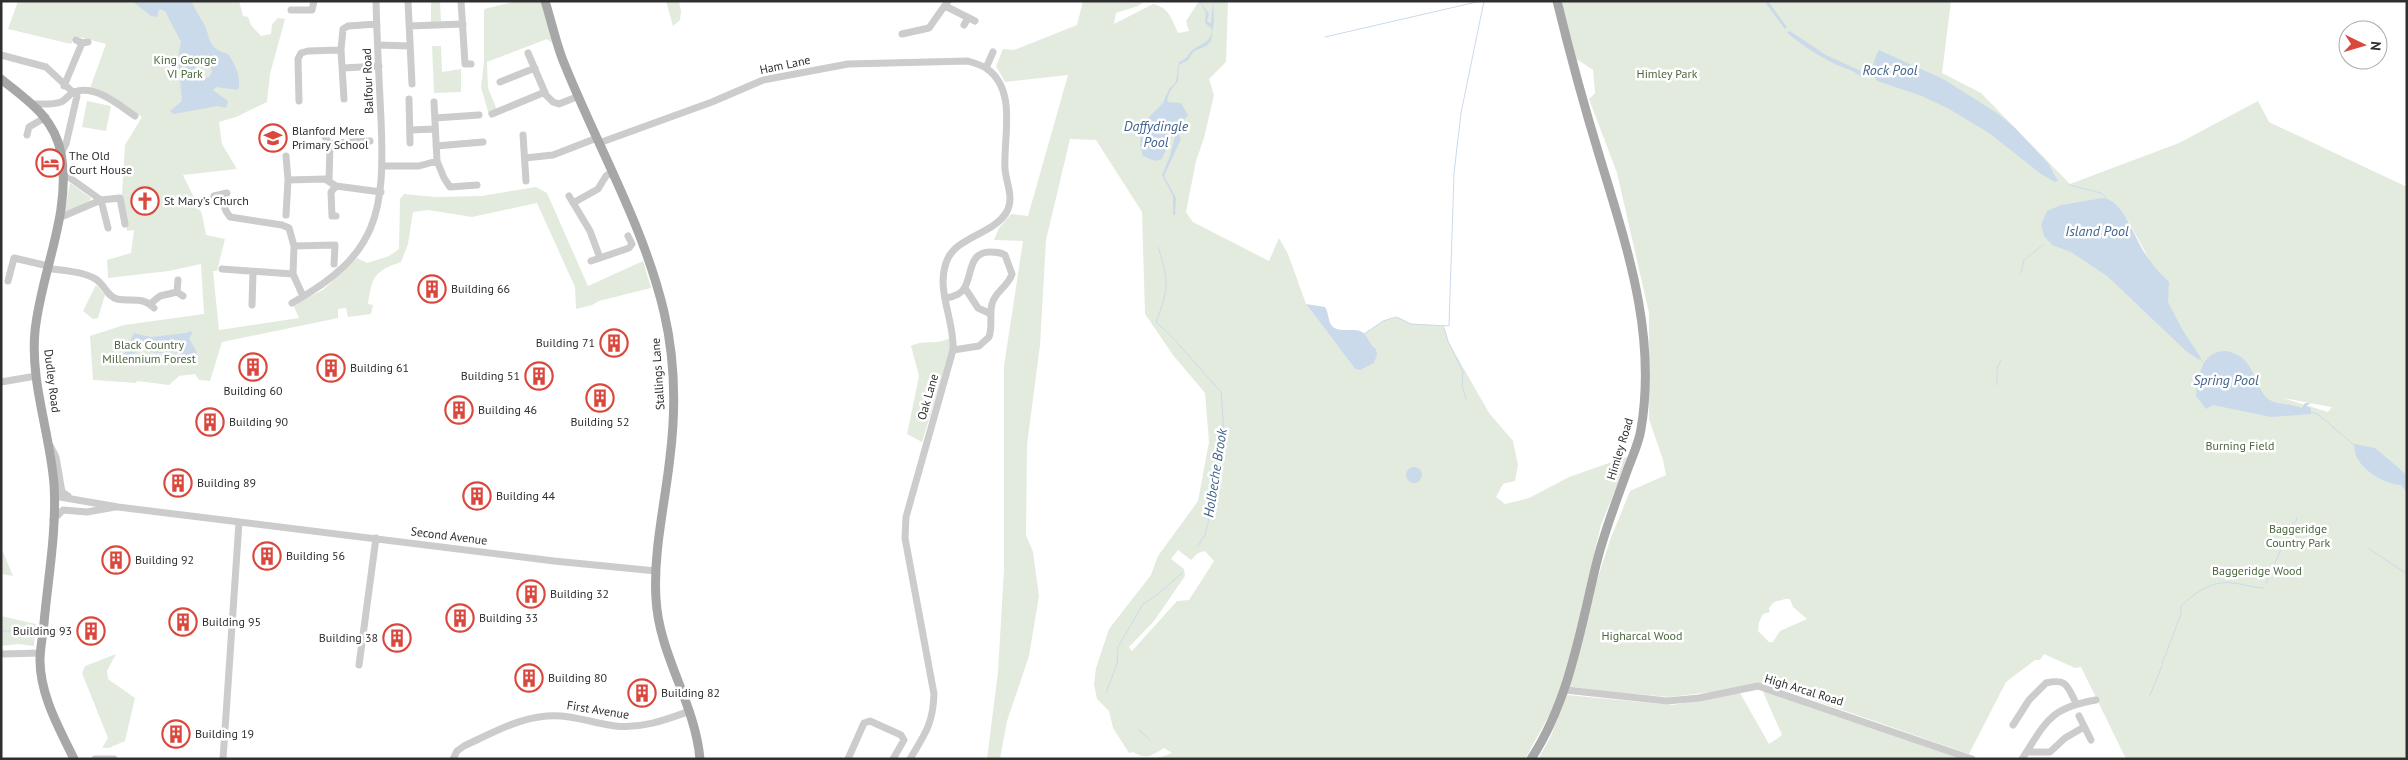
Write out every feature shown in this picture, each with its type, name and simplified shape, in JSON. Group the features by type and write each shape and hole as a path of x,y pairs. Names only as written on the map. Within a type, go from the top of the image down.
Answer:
{"main road":[{"name":"Stallings Lane","path":"545,1 552,31 612,172 664,310 671,355 674,421 656,571 656,601 666,651 690,710 697,734 700,759"},
{"name":"Himley Road","path":"1531,759 1551,727 1565,690 1602,544 1641,432 1645,405 1646,369 1643,315 1633,273 1577,81 1557,1"},
{"name":"Dudley Road","path":"1,79 33,104 46,117 56,137 61,153 63,173 62,198 35,330 36,376 47,440 54,501 40,662 47,703 74,759"}],"street":[{"path":"291,10 312,10 314,1"},
{"name":"Balfour Road","path":"292,303 339,271 360,247 373,224 381,192 382,166 376,1"},
{"path":"408,1 412,84"},
{"path":"461,1 465,64 471,64"},
{"path":"902,34 929,28 946,3 971,20 964,25"},
{"path":"344,100 341,50 342,32 346,27 377,24"},
{"path":"409,26 463,24"},
{"path":"64,86 82,42"},
{"path":"378,45 410,46"},
{"path":"299,101 298,59 301,53 341,50"},
{"path":"986,68 992,52"},
{"path":"528,53 545,92 553,102 559,104 579,96"},
{"path":"1,55 46,67 64,86 77,96 66,144 61,153"},
{"name":"Ham Lane","path":"525,158 553,155 712,102 761,81 816,69 864,62 968,61 986,68"},
{"path":"343,68 379,66"},
{"path":"500,82 535,68"},
{"name":"Oak Lane","path":"910,759 934,714 934,694 905,538 906,517 954,350 954,336 943,280 946,263 952,253 962,244 991,227 1005,215 1008,209 1010,185 1005,171 1006,100 997,81 986,68"},
{"path":"33,104 62,102 74,92 89,92 106,96 135,116"},
{"path":"492,114 545,92"},
{"path":"409,99 410,143"},
{"path":"434,102 437,161 444,178 450,187 477,185"},
{"path":"435,118 479,115"},
{"path":"27,135 29,127 46,117"},
{"path":"410,130 435,129"},
{"path":"523,134 526,181"},
{"path":"324,135 330,145 329,180"},
{"path":"330,145 334,143 370,141"},
{"path":"436,146 478,145"},
{"path":"286,156 288,180 286,216"},
{"path":"382,166 418,166 437,161"},
{"path":"573,203 598,189 606,176 612,172"},
{"path":"63,173 102,200 108,228"},
{"path":"288,180 329,180 336,186 381,192"},
{"path":"336,186 331,192 332,216 336,216"},
{"path":"220,194 230,217 282,225 289,228 294,246 293,274 303,296"},
{"path":"569,196 590,231 600,258"},
{"path":"58,218 102,200 120,198 125,224"},
{"path":"591,262 629,248 632,244 628,236"},
{"path":"294,246 334,245 334,264"},
{"path":"946,298 954,297 965,288 974,260 981,254 996,252 1005,255 1012,274 1008,284 994,298 991,314 991,332 979,346 954,350"},
{"path":"8,281 14,258 94,279 117,299 136,299 152,306 160,296 180,294 178,280"},
{"path":"222,269 293,274"},
{"path":"252,305 253,272"},
{"path":"965,288 978,308 991,314"},
{"path":"1,382 36,376"},
{"path":"47,440 56,457 62,492 70,498"},
{"name":"Second Avenue","path":"54,501 70,498 118,507 554,561 656,571"},
{"name":"Second Avenue","path":"54,501 97,511"},
{"name":"Second Avenue","path":"52,520 64,510 97,511 118,507"},
{"path":"223,759 240,522"},
{"path":"360,665 376,538"},
{"path":"1,654 41,653"},
{"path":"2013,721 2039,688 2046,683 2063,682 2067,685 2076,703"},
{"name":"High Arcal Road","path":"1565,690 1667,701 1763,687 1972,759"},
{"path":"2022,759 2048,719 2076,703 2096,700"},
{"name":"First Avenue","path":"453,759 455,754 464,746 521,721 535,717 561,715 630,727 651,724 690,710"},
{"path":"2079,716 2091,740"},
{"path":"848,759 864,723 870,721 901,735 904,740 893,759"},
{"path":"2027,752 2050,752 2065,738 2084,727"},
{"path":"95,759 114,759"}],"green space":[{"path":"18,1 239,1 243,16 248,17 251,25 261,36 271,34 272,24 278,18 285,19 270,74 267,102 236,117 219,122 222,144 237,169 183,175 202,214 206,235 225,239 217,271 213,271 219,330 299,318 293,305 323,290 357,258 367,263 389,256 399,249 400,199 404,194 435,197 481,196 536,187 547,193 588,286 643,261 651,288 599,301 576,309 575,287 537,203 472,217 428,210 413,212 408,244 401,262 380,272 373,281 368,304 373,305 371,314 348,317 346,308 338,309 338,318 222,342 210,381 199,380 195,374 179,376 169,385 137,381 136,383 93,380 90,336 124,325 204,314 201,264 169,271 108,278 107,260 131,253 134,230 127,231 122,193 125,145 142,117 122,103 89,91 106,44 75,36 71,44 8,29"},
{"path":"431,1 440,1 441,22 431,22"},
{"path":"517,1 541,1 552,43 547,39 487,62 488,88 497,110 489,115 481,87 484,63 484,9"},
{"path":"666,1 679,1 680,20 673,26"},
{"path":"1083,1 1145,1 1138,6 1116,13 1114,24 1153,4 1166,11 1178,33 1189,31 1186,21 1199,1 1228,1 1226,62 1209,79 1214,95 1204,138 1196,161 1186,212 1193,222 1269,261 1279,238 1288,254 1306,304 1355,369 1372,347 1364,334 1383,321 1398,317 1411,324 1444,326 1448,341 1489,413 1513,441 1518,465 1515,481 1503,484 1496,497 1505,504 1529,498 1569,477 1629,456 1601,525 1564,681 1552,710 1525,759 1155,759 1172,753 1164,748 1148,756 1142,756 1133,752 1129,753 1113,728 1109,711 1097,699 1094,684 1096,668 1109,629 1151,575 1158,556 1198,501 1209,442 1205,393 1173,355 1145,314 1142,212 1096,140 1070,139 1046,240 1040,345 1027,445 1026,535 1033,552 1039,596 1029,656 1007,721 1000,759 987,759 998,672 1004,569 1004,366 1023,241 994,240 999,228 1011,214 1028,216 1068,75 1005,82 996,66 1003,49 1014,50 1077,25","holes":["1178,550 1191,560 1198,553 1205,551 1214,561 1189,600 1177,601 1132,651 1129,647 1154,621 1185,576 1184,569 1171,559"]},
{"path":"1560,1 1951,1 1942,73 1981,93 2070,184 2179,143 2258,101 2269,122 2407,187 2407,759 2126,759 2081,667 2075,668 2044,654 2040,660 2035,660 2006,682 1969,754 1782,689 1757,683 1712,692 1669,697 1569,688 1593,593 1610,540 1630,491 1666,475 1649,419 1649,313 1617,173 1589,99 1595,93 1593,70 1575,58","holes":["2108,203 2127,219 2149,259","2283,398 2332,407 2328,412","1790,599 1793,607 1807,619 1780,631 1773,642 1769,642 1758,631 1759,622 1763,614 1770,612 1769,608 1774,602"]},
{"path":"432,46 441,46 442,72 461,69 461,92 434,93"},
{"path":"87,101 111,106 106,131 82,127"},
{"path":"70,183 91,198 88,203 67,211 65,210"},
{"path":"96,285 105,295 98,318 93,319 83,311"},
{"path":"951,337 950,352 922,442 907,434 919,376 911,346 946,340"},
{"path":"1,547 13,576 1,574"},
{"path":"1,616 36,624 34,646 18,644 1,646"},
{"path":"116,654 107,671 108,679 135,698 125,741 109,748 102,748 108,738 82,673 85,666"},
{"path":"1766,691 1963,759 1538,759 1550,738 1567,695 1672,705 1740,693 1769,744 1782,735 1763,692"}],"water":[{"path":"132,1 192,1 213,46 221,52 228,54 237,71 238,90 216,87 213,90 228,101 226,108 218,106 174,114 170,111 182,101 178,58 181,42 165,11 159,9 157,17 151,16","holes":["202,62 211,68 212,72 209,77 198,79 194,64"]},
{"name":"Daffydingle Pool","path":"1200,1 1209,14 1207,21 1211,24 1213,1 1214,21 1211,41 1206,46 1194,51 1188,60 1179,65 1178,81 1170,91 1167,100 1168,102 1181,103 1188,115 1177,129 1181,139 1164,176 1176,198 1175,215 1173,215 1173,196 1162,175 1170,156 1175,136 1172,136 1162,159 1155,161 1143,156 1140,145 1141,128 1146,120 1163,103 1169,89 1176,82 1179,62 1210,37 1212,29 1205,23 1206,13"},
{"path":"1764,1 1768,1 1787,27 1785,29"},
{"path":"1790,31 1826,55 1861,71 1862,78 1855,72 1835,64 1803,45 1787,33"},
{"name":"Rock Pool","path":"1879,50 1943,79 1997,113 2015,128 2048,163 2058,181 2055,182 2041,174 1989,133 1949,109 1922,96 1877,81 1873,66"},
{"name":"Island Pool","path":"2103,198 2110,200 2123,213 2149,259 2169,282 2168,302 2182,329 2201,358 2199,360 2186,351 2107,276 2071,252 2052,245 2044,236 2041,225 2047,211 2061,205"},
{"path":"1306,304 1325,307 1331,324 1335,328 1362,332 1376,349 1377,355 1374,363 1360,370 1355,369"},
{"path":"191,331 192,334 189,338 197,353 194,357 174,352 155,353 145,349 126,356 124,354 134,333 151,337"},
{"name":"Spring Pool","path":"2226,351 2242,358 2247,363 2260,389 2268,399 2277,403 2302,408 2305,403 2311,403 2306,406 2311,408 2311,414 2271,417 2213,405 2206,409 2196,396 2202,366 2211,355"},
{"path":"2355,444 2375,448 2407,475 2407,492 2401,485 2382,480 2365,468 2356,457"},
{"path":"1411,467 1417,467 1422,472 1420,481 1411,483 1406,478 1406,472"}],"waterway":[{"path":"1325,37 1481,1"},
{"path":"1364,334 1383,321 1396,317 1411,324 1449,326 1454,173 1461,113 1484,1"},
{"path":"2069,185 2101,193 2106,198"},
{"path":"2021,273 2024,260 2044,244"},
{"name":"Holbeche Brook","path":"1158,247 1166,284 1156,322 1174,339 1221,392 1224,433 1208,523 1205,535 1198,546"},
{"path":"1444,328 1463,372 1462,386 1466,399"},
{"path":"2200,359 2203,362"},
{"path":"1997,368 2001,360"},
{"path":"1997,370 1997,385"},
{"path":"2312,412 2319,415 2354,445"},
{"path":"2285,540 2292,524 2297,520 2296,517"},
{"path":"2266,583 2284,543"},
{"path":"2369,549 2407,574"},
{"name":"Holbeche Brook","path":"1106,693 1117,664 1118,647 1143,604 1157,595 1182,573"},
{"path":"2162,664 2181,614 2181,606 2192,596 2204,588 2225,583 2264,588"},
{"path":"1,631 15,631"},
{"path":"2150,695 2162,666"},
{"path":"1138,729 1149,739"}],"place":[{"name":"Blanford Mere Primary School","path":"273,138"},
{"name":"The Old Court House","path":"50,163"},
{"name":"St Mary's Church","path":"145,201"},
{"name":"Building 66","path":"432,289"},
{"name":"Building 71","path":"614,343"},
{"name":"Building 60","path":"253,367"},
{"name":"Building 61","path":"331,368"},
{"name":"Building 51","path":"539,376"},
{"name":"Building 52","path":"600,398"},
{"name":"Building 46","path":"459,410"},
{"name":"Building 90","path":"210,422"},
{"name":"Building 89","path":"178,483"},
{"name":"Building 44","path":"477,496"},
{"name":"Building 56","path":"267,556"},
{"name":"Building 92","path":"116,560"},
{"name":"Building 32","path":"531,594"},
{"name":"Building 33","path":"460,618"},
{"name":"Building 95","path":"183,622"},
{"name":"Building 93","path":"91,631"},
{"name":"Building 38","path":"397,638"},
{"name":"Building 80","path":"529,678"},
{"name":"Building 82","path":"642,693"},
{"name":"Building 19","path":"176,734"}],"park label":[{"name":"King George VI Park","path":"185,67"},
{"name":"Himley Park","path":"1667,74"},
{"name":"Black Country Millennium Forest","path":"149,352"},
{"name":"Burning Field","path":"2240,446"},
{"name":"Baggeridge Country Park","path":"2298,536"},
{"name":"Baggeridge Wood","path":"2257,571"},
{"name":"Higharcal Wood","path":"1642,636"}]}
